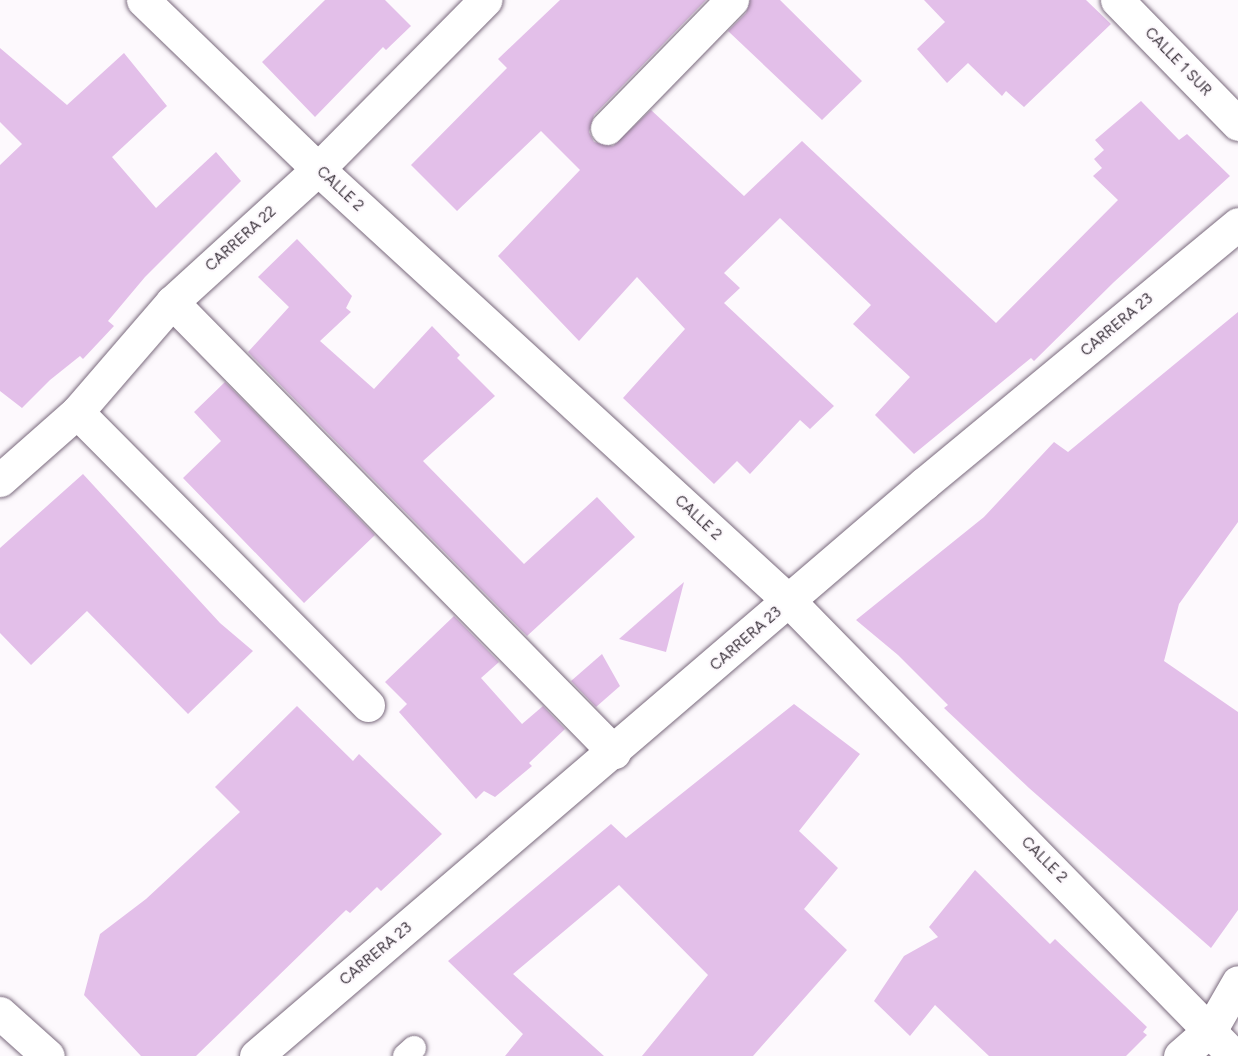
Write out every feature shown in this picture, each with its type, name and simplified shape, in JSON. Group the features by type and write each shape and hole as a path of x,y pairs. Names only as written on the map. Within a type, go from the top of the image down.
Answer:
{"street":[{"name":"CALLE 2","path":"143,0 318,169 790,602 1211,1029 1234,1056"},
{"name":"CARRERA 22","path":"0,480 77,412 172,302 318,169 485,0"},
{"path":"607,128 732,0"},
{"name":"CALLE 1 SUR","path":"1117,0 1238,124"},
{"name":"CARRERA 23","path":"256,1056 790,602 925,483 1238,224"},
{"path":"172,302 614,752"},
{"path":"77,412 368,705"},
{"path":"1180,1056 1211,1029 1238,982"},
{"path":"0,1013 48,1056"}],"building":[{"path":"325,0 385,0 411,26 386,50 383,47 315,117 262,62"},
{"path":"560,0 706,0 594,115 589,132 594,142 613,146 651,110 744,196 802,141 996,323 1118,200 1093,176 1102,168 1094,159 1104,150 1095,140 1141,101 1179,140 1187,134 1230,176 1114,282 1034,361 1031,358 914,454 875,415 910,377 853,324 871,305 780,218 724,273 740,288 724,303 834,406 810,429 800,420 750,474 737,461 714,484 623,398 685,329 637,277 579,341 498,256 580,170 541,131 457,211 411,165 507,68 498,59"},
{"path":"750,0 780,0 862,81 822,120 728,31 746,13"},
{"path":"924,0 1086,0 1111,24 1024,107 1006,91 1002,96 968,63 947,83 917,49 945,22"},
{"path":"0,48 67,105 124,53 167,106 112,157 156,208 216,152 241,181 145,277 108,321 114,326 83,359 80,356 50,380 22,408 0,391 0,165 22,144 0,122"},
{"path":"297,239 352,296 346,308 351,312 320,341 374,389 432,326 460,355 457,358 495,396 423,461 524,564 597,497 635,537 527,636 248,352 289,307 258,277"},
{"path":"1238,312 1238,522 1179,604 1164,661 1238,712 1238,910 1211,948 1029,788 944,708 948,705 898,655 856,620 984,517 1054,442 1068,452"},
{"path":"225,382 375,535 304,603 183,478 221,441 194,412"},
{"path":"83,474 220,623 253,651 188,714 87,611 31,665 0,633 0,548"},
{"path":"684,582 666,652 619,639"},
{"path":"454,616 499,662 481,678 522,724 543,706 565,729 529,763 532,766 495,797 484,791 476,799 399,712 407,704 385,682"},
{"path":"602,654 620,686 596,707 571,681"},
{"path":"794,704 860,754 799,831 838,868 804,909 847,950 753,1056 642,1056 708,975 619,885 513,974 604,1056 505,1056 523,1034 448,961 611,824 626,838"},
{"path":"297,706 353,761 359,754 442,834 381,891 377,887 350,913 346,910 196,1056 141,1056 84,995 100,934 146,899 240,812 215,787"},
{"path":"975,870 1050,944 1055,939 1147,1027 1143,1032 1147,1035 1126,1056 989,1056 935,1005 910,1036 874,1001 904,956 938,937 929,927"}]}
